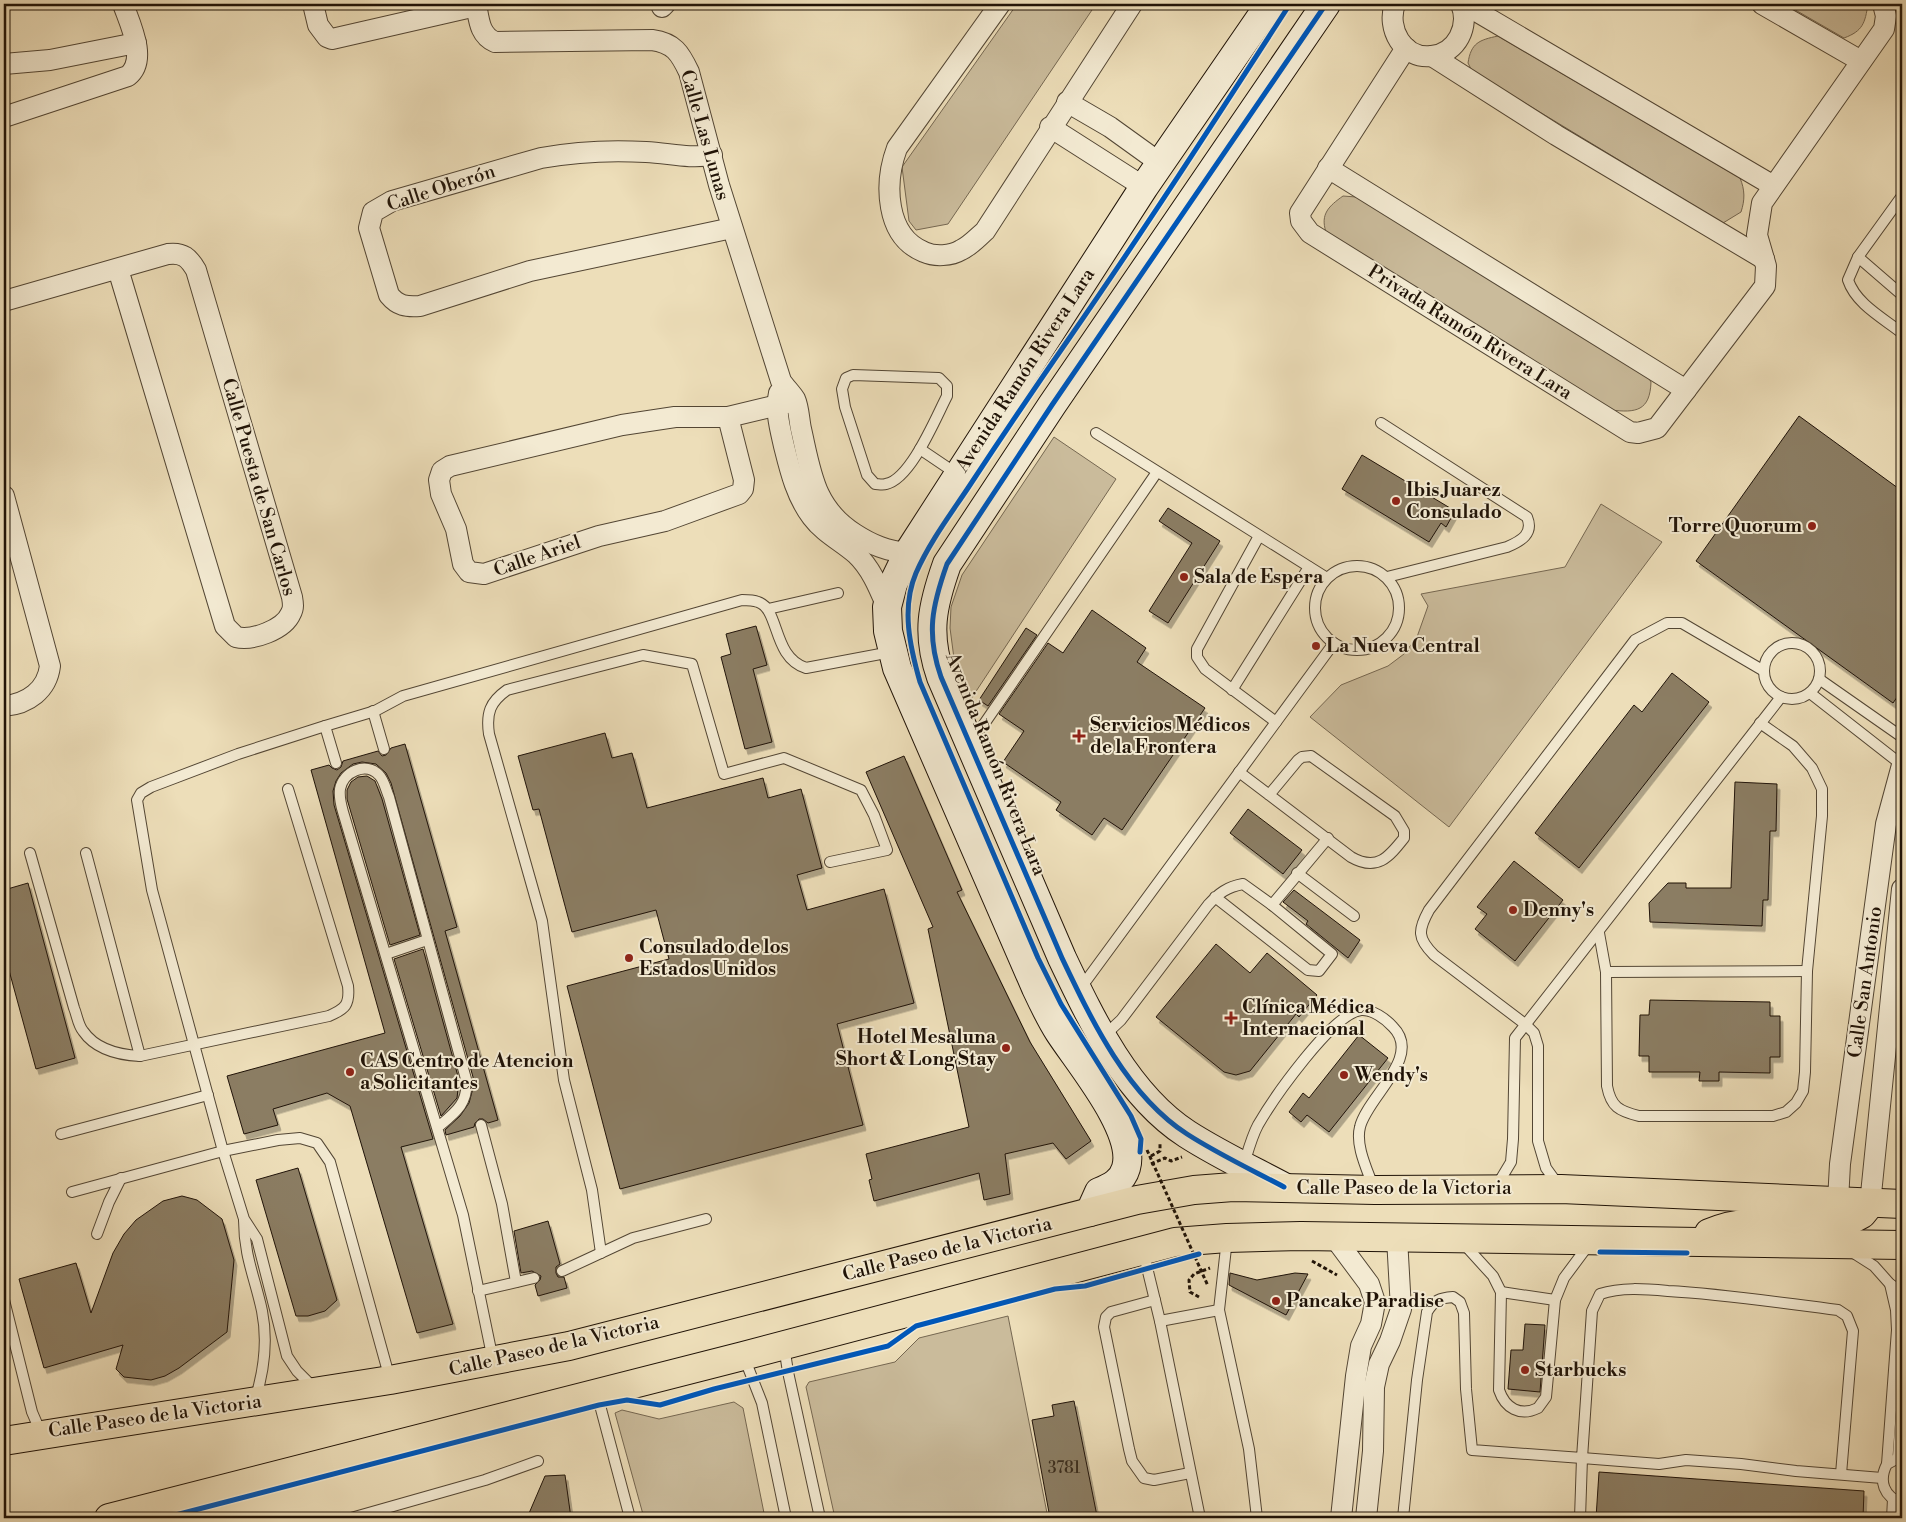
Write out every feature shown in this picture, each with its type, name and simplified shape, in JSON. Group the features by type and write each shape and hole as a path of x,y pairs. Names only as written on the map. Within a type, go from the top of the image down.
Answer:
{"main road":[{"name":"Calle Paseo de la Victoria","path":"4,1441 41,1433 390,1380 493,1362 578,1344 1090,1212 1238,1176 1284,1187 1375,1190 1561,1189 1902,1204"},
{"path":"1690,1241 1722,1228 1755,1222 1849,1221 1862,1214 1870,1204"},
{"path":"109,1518 743,1356 1175,1242 1227,1238 1334,1237 1690,1241 1843,1246 1897,1242"}],"street":[{"path":"4,117 128,76 135,69 136,43 123,4"},
{"name":"Calle Las Lunas","path":"313,4 318,25 327,38 332,39 476,5 481,29 489,39 495,42 652,40 674,46 682,56 689,72 732,228 781,381 786,403 813,478 830,514 840,524 891,552 908,553"},
{"path":"1000,4 897,148 890,169 889,199 899,232 904,240 914,248 930,254 944,255 961,251 985,231 1132,4"},
{"name":"Avenida Ramón Rivera Lara","path":"1090,1212 1098,1192 1114,1185 1122,1177 1126,1167 1127,1150 1124,1137 1108,1106 1048,1012 896,668 892,652 887,607 893,584 908,553 957,474 1019,384 1144,187 1270,4"},
{"name":"Avenida Ramón Rivera Lara","path":"1238,1176 1154,1106 1125,1071 1078,992 941,677 932,645 932,615 937,591 947,564 1052,405 1326,4"},
{"path":"1432,56 1444,52 1458,39 1465,21 1463,4"},
{"path":"1463,4 1772,185"},
{"path":"1762,4 1861,61"},
{"name":"Privada Ramón Rivera Lara","path":"1406,48 1300,213 1301,221 1310,233 1630,432 1638,433 1657,428 1764,286 1767,278 1757,235 1758,218 1762,203 1772,185 1884,29 1886,16 1883,4"},
{"path":"1389,6 1394,32 1406,48 1415,53 1432,56 1556,135 1764,259"},
{"path":"4,64 50,60 136,43"},
{"path":"1068,102 1110,127 1160,163"},
{"path":"1050,128 1144,187"},
{"name":"Calle Oberón","path":"712,155 693,158 645,152 558,155 541,158 392,201 373,212 369,228 389,295 396,304 408,307 420,306 530,271 732,228"},
{"path":"1328,168 1686,390"},
{"name":"Calle Puesta de San Carlos","path":"176,253 187,257 196,270 292,597 292,612 285,623 251,639 236,637 225,626 118,269 176,253"},
{"path":"4,301 118,269"},
{"path":"1019,384 1052,405"},
{"name":"Calle Las Lunas","path":"786,403 789,468 802,502 817,524 856,554 864,563 887,607"},
{"name":"Calle Ariel","path":"728,417 744,480 743,489 739,494 665,521 599,536 484,574 469,572 463,564 456,528 441,494 439,480 442,471 450,466 622,425 675,417 728,417 786,403"},
{"path":"4,496 50,666 48,679 42,689 31,698 4,706"},
{"path":"892,652 932,645"},
{"name":"Calle San Antonio","path":"1838,1201 1840,1164 1886,824 1902,765"},
{"name":"Calle San Antonio","path":"1870,1204 1902,889"},
{"path":"1048,1012 1078,992"},
{"path":"1334,1237 1369,1284 1375,1302 1373,1318 1361,1346 1356,1376 1341,1518"},
{"path":"1366,1518 1373,1451 1374,1387 1379,1364 1390,1341 1401,1309 1397,1238"}],"lane":[{"path":"1902,196 1858,257 1848,280 1852,290 1859,299 1902,333"},
{"path":"1858,257 1902,295"},
{"path":"853,375 939,378 947,386 947,396 920,449 899,478 886,484 875,484 867,475 846,407 842,389 846,378 853,375"},
{"path":"1381,423 1527,517 1530,524 1525,538 1507,547 1387,577"},
{"path":"1096,433 1327,578"},
{"path":"920,449 957,474"},
{"path":"968,738 982,727 1157,472"},
{"path":"1259,536 1197,649 1196,657 1200,664 1276,722"},
{"path":"1356,565 1373,568 1387,577 1397,592 1400,610 1395,627 1384,641 1368,649 1350,650 1334,643 1320,626 1315,605 1318,591 1327,578 1340,569 1356,565"},
{"path":"1232,690 1309,567"},
{"path":"768,609 838,594"},
{"path":"318,1392 300,1376 288,1356 257,1239 244,1219 223,1152 152,890 136,800 141,793 151,787 238,754 373,710 403,696 742,600 759,602 768,609 786,654 795,664 806,668 892,652"},
{"path":"1561,1189 1546,1168 1538,1141 1538,1046 1534,1034 1525,1024 1434,955 1425,946 1421,936 1421,924 1428,910 1635,640 1650,630 1667,623 1682,623 1764,671"},
{"path":"1796,642 1814,652 1821,670 1819,679 1810,693 1796,699 1781,697 1769,686 1764,671 1766,662 1770,653 1787,643 1796,642"},
{"path":"1078,992 1334,643"},
{"path":"601,1253 592,1190 564,1080 542,921 490,734 488,710 493,702 507,690 643,655 692,664 724,774 784,758 860,790 874,815 887,850 830,862"},
{"path":"1819,679 1902,737"},
{"path":"1810,693 1902,765"},
{"path":"1496,1188 1511,1162 1513,1139 1513,1051 1515,1038 1781,697"},
{"path":"373,710 384,749"},
{"path":"1598,933 1606,972 1607,1086 1610,1098 1617,1107 1625,1112 1639,1116 1763,1116 1786,1112 1796,1103 1802,1091 1805,1072 1807,971 1822,816 1822,789 1812,768 1793,746 1760,723"},
{"path":"325,726 336,763"},
{"path":"1239,772 1269,795 1359,861 1376,862 1387,859 1404,838 1404,831 1395,816 1311,756 1302,757 1298,760 1269,795"},
{"path":"438,1127 463,1104 467,1086 384,784 379,775 368,768 353,771 342,782 340,799 463,1215 493,1362"},
{"path":"30,853 74,1008 83,1031 99,1045 118,1055 140,1056 195,1046 329,1016 344,1010 348,1003 348,986 288,789"},
{"path":"1272,905 1328,838"},
{"path":"86,852 140,1056"},
{"path":"1297,873 1354,916"},
{"path":"1103,1036 1121,1020 1215,897 1232,886 1243,884 1332,954 1319,971 1308,970 1215,897"},
{"path":"386,954 427,940"},
{"path":"1606,972 1807,971"},
{"path":"1238,1176 1257,1127 1282,1088 1338,1021 1361,1010 1372,1011 1393,1027 1400,1036 1403,1051 1399,1062 1359,1127 1362,1154 1375,1190"},
{"path":"61,1134 208,1095"},
{"path":"481,1125 502,1204 516,1282"},
{"path":"72,1192 223,1152 278,1140 309,1139 324,1149 330,1162 390,1380"},
{"path":"97,1234 109,1202 121,1178"},
{"path":"244,1219 244,1245 262,1312 265,1340 263,1367 255,1401"},
{"path":"562,1271 633,1238 706,1219"},
{"path":"1227,1238 1219,1310 1249,1449 1257,1518"},
{"path":"1459,1239 1493,1276 1501,1292 1499,1390 1506,1404 1518,1412 1532,1411 1538,1408 1546,1397 1555,1300 1564,1278 1592,1241"},
{"path":"1843,1246 1874,1266 1890,1284 1902,1292"},
{"path":"1142,1250 1160,1321 1200,1518"},
{"path":"478,1292 534,1278"},
{"path":"1890,1284 1896,1310 1897,1330 1887,1464 1882,1478 1884,1490 1897,1501 1892,1518"},
{"path":"1580,1518 1592,1311 1600,1294 1612,1290 1699,1292 1736,1295 1753,1300 1838,1310 1847,1316 1853,1330 1841,1474"},
{"path":"1501,1292 1555,1300"},
{"path":"1403,1518 1427,1312 1433,1302 1441,1298 1454,1296 1460,1302 1464,1313 1466,1390 1472,1450 1659,1464 1695,1460 1882,1478"},
{"path":"4,1300 32,1412 41,1433"},
{"path":"1155,1300 1111,1312 1106,1317 1104,1326 1129,1450 1132,1461 1144,1478 1154,1480 1190,1473"},
{"path":"262,1312 275,1309"},
{"path":"1160,1321 1219,1310"},
{"path":"784,1345 788,1372 820,1518"},
{"path":"743,1356 762,1403 786,1518"},
{"path":"596,1393 630,1518"},
{"path":"1887,1464 1900,1456 1902,1396"},
{"path":"351,1518 485,1480 538,1461"}],"path":[{"path":"1155,1140 1161,1144 1160,1151 1144,1161 1149,1164 1166,1158 1171,1161 1178,1160 1183,1156 1184,1151"},
{"path":"1147,1150 1208,1286 1208,1293"},
{"path":"1190,1256 1199,1254"},
{"path":"1204,1296 1193,1296 1188,1286 1189,1280 1194,1274 1210,1268"}],"shaded area":[{"path":"1017,4 1096,4 948,224 916,230 909,221 902,167"},
{"path":"1785,4 1868,4 1862,26 1844,38"},
{"path":"1498,36 1740,178 1744,195 1741,212 1723,223 1472,71 1468,63 1471,51 1481,41"},
{"path":"1343,196 1356,197 1644,371 1651,382 1648,399 1640,408 1634,410 1611,410 1326,232 1324,226 1325,215 1330,207"},
{"path":"1054,437 1116,479 969,702 955,666 950,628 951,607 962,575"},
{"path":"1601,504 1662,542 1449,827 1310,717 1341,685 1388,666 1404,654 1417,637 1428,606 1421,594 1565,567"},
{"path":"1008,1316 1048,1518 835,1518 806,1387 809,1382 895,1362 919,1338"},
{"path":"734,1402 743,1408 765,1518 644,1518 615,1413 622,1410 659,1419"}],"building":[{"name":"Torre Quorum","path":"1799,416 1902,491 1902,690 1893,703 1696,561"},
{"path":"1362,455 1455,511 1446,527 1441,523 1429,542 1342,489"},
{"name":"Sala de Espera","path":"1168,508 1220,541 1168,623 1149,611 1192,543 1159,521"},
{"path":"1092,610 1146,648 1137,662 1205,708 1122,830 1104,818 1092,835 1056,810 1061,802 1003,762 1024,731 999,714 1048,643 1063,653"},
{"path":"756,626 767,665 753,669 772,742 745,749 721,657 731,654 726,634"},
{"path":"1026,628 1037,635 988,706 979,700"},
{"path":"1672,673 1709,702 1579,868 1535,833 1634,705 1642,712"},
{"path":"605,733 612,758 632,753 647,808 763,778 768,798 801,789 822,868 797,875 807,910 884,889 914,1003 837,1024 863,1125 620,1189 567,986 669,959 656,910 572,932 539,809 533,810 518,756"},
{"path":"405,744 457,927 445,931 498,1120 488,1123 483,1119 479,1119 474,1127 446,1135 445,1130 460,1116 469,1103 473,1088 473,1077 391,783 386,773 376,764 362,762 353,764 341,773 336,781 333,791 334,805 433,1139 401,1147 453,1324 417,1333 350,1106 327,1093 273,1109 278,1125 244,1134 227,1076 385,1033 311,770 329,765 337,770 341,767 343,761 378,751 382,756 386,755 391,748"},
{"path":"904,756 962,890 957,892 1030,1042 1091,1141 1066,1159 1053,1143 1005,1154 1010,1194 984,1200 979,1173 874,1201 869,1180 872,1179 866,1154 969,1127 928,929 933,927 866,772"},
{"path":"367,776 375,781 382,799 420,935 390,945 347,799 347,790 351,782 358,777"},
{"path":"1735,782 1777,784 1776,831 1770,831 1768,900 1763,900 1762,926 1650,922 1649,903 1668,883 1686,883 1686,888 1731,888"},
{"path":"1248,809 1302,850 1283,874 1230,833"},
{"path":"1514,861 1563,900 1515,961 1475,929 1487,914 1477,907"},
{"path":"28,883 75,1058 36,1069 4,952 4,890"},
{"path":"1294,890 1360,940 1348,958 1306,924 1308,921 1283,902"},
{"path":"1216,944 1250,973 1267,953 1317,995 1299,1017 1296,1014 1250,1071 1236,1075 1224,1072 1156,1017"},
{"path":"423,949 459,1080 457,1098 441,1116 394,959"},
{"path":"1650,1000 1770,1002 1770,1016 1780,1016 1780,1057 1770,1057 1770,1073 1719,1072 1719,1081 1699,1081 1700,1072 1649,1072 1649,1056 1639,1056 1640,1015 1649,1015"},
{"path":"1359,1035 1388,1058 1329,1132 1307,1115 1301,1122 1289,1112 1303,1093 1309,1098"},
{"path":"298,1168 337,1300 325,1311 308,1316 296,1316 256,1180"},
{"path":"182,1196 197,1200 222,1219 234,1260 227,1332 179,1368 165,1376 151,1380 124,1377 116,1369 123,1345 44,1368 19,1279 76,1263 91,1313 113,1253 124,1234 136,1220 163,1201"},
{"path":"548,1221 560,1264 556,1267 556,1273 558,1277 564,1277 567,1288 538,1296 535,1285 541,1276 532,1271 521,1273 514,1231"},
{"name":"Pancake Paradise","path":"1230,1273 1257,1280 1295,1273 1308,1274 1286,1315 1229,1285"},
{"name":"Starbucks","path":"1525,1324 1545,1325 1540,1392 1508,1389 1511,1350 1523,1350"},
{"path":"1074,1401 1097,1516 1050,1518 1032,1420 1054,1416 1052,1405"},
{"path":"1599,1472 1864,1491 1863,1518 1596,1518"},
{"path":"565,1475 571,1518 527,1518 545,1476"}],"cycle path":[{"path":"1140,1152 1141,1139 1131,1116 1061,1004 1038,958 920,682 910,641 909,600 911,586 916,573 940,529 1153,215 1290,4"},
{"path":"1284,1187 1187,1134 1166,1118 1146,1099 1113,1055 1086,1007 1062,958 941,677 936,662 932,633 938,593 947,564 1052,405 1326,4"},
{"path":"1600,1252 1687,1253"},
{"path":"164,1518 599,1405 627,1400 660,1405 714,1389 888,1346 916,1326 1055,1289 1085,1286 1199,1254"}],"place":[{"name":"Ibis Juarez Consulado","path":"1396,501"},
{"name":"Torre Quorum","path":"1812,526"},
{"name":"Sala de Espera","path":"1184,577"},
{"name":"La Nueva Central","path":"1316,646"},
{"name":"Servicios Médicos de la Frontera","path":"1079,736"},
{"name":"Denny's","path":"1513,910"},
{"name":"Consulado de los Estados Unidos","path":"629,958"},
{"name":"Clínica Médica Internacional","path":"1231,1018"},
{"name":"Hotel Mesaluna Short & Long Stay","path":"1006,1048"},
{"name":"CAS Centro de Atencion a Solicitantes","path":"350,1072"},
{"name":"Wendy's","path":"1344,1075"},
{"name":"Pancake Paradise","path":"1276,1301"},
{"name":"Starbucks","path":"1525,1370"}]}
